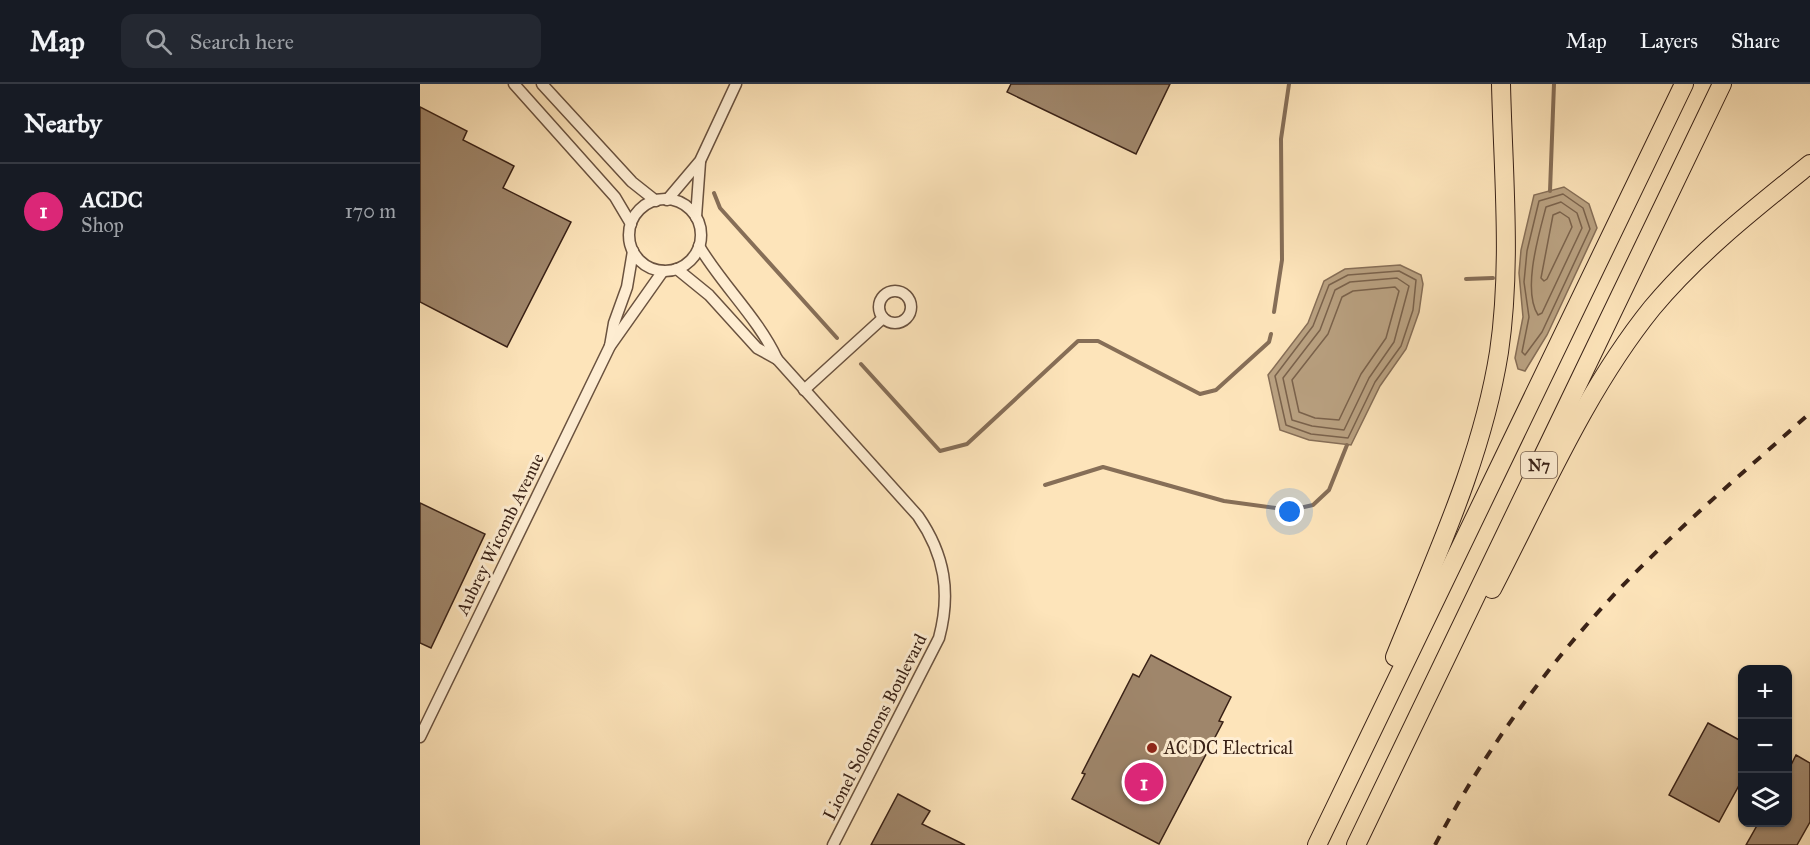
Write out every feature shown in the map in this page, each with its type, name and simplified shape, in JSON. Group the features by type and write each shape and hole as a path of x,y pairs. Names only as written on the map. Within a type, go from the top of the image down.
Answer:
{"highway":[{"path":"1351,774 1471,466 1493,384 1505,286 1500,84"},
{"name":"N7","path":"1317,845 1684,84"},
{"name":"N7","path":"1358,845 1722,84"},
{"path":"1358,845 1578,424 1626,343 1677,280 1708,248 1810,164"}],"street":[{"path":"514,84 615,197 631,224"},
{"path":"542,84 633,182 662,200 679,202 696,217"},
{"path":"700,161 696,217 700,227 699,246 692,259 677,269 663,271 647,267 633,251 629,236 636,213 662,200 700,161 736,84"},
{"name":"Lionel Solomons Boulevard","path":"699,246 713,270 768,339 777,359 918,516 929,532 941,558 946,587 939,638 833,845"},
{"name":"Aubrey Wicomb Avenue","path":"610,346 614,323 627,287 633,251"},
{"name":"Lionel Solomons Boulevard","path":"677,269 709,295 757,348 777,359"},
{"name":"Aubrey Wicomb Avenue","path":"420,737 610,346 663,271"},
{"path":"804,390 883,318"}],"water":[{"path":"1564,187 1589,204 1597,228 1547,335 1525,371 1518,369 1515,358 1523,317 1519,273 1521,250 1534,195"},
{"path":"1400,265 1421,275 1423,284 1419,312 1406,349 1380,386 1351,445 1309,440 1280,430 1268,375 1308,323 1324,281 1345,269"}],"building":[{"path":"1011,84 1170,84 1136,154 1007,92"},
{"path":"420,107 467,131 463,140 514,166 503,188 571,222 507,347 420,302"},
{"path":"420,503 485,534 431,648 420,643"},
{"name":"AC DC Electrical","path":"1151,655 1231,697 1219,721 1223,722 1159,844 1072,799 1085,774 1082,773 1133,674 1139,677"},
{"path":"1708,723 1738,739 1738,787 1719,822 1669,795"},
{"path":"1796,755 1810,763 1810,822 1797,845 1746,845 1756,827 1792,827 1792,763"},
{"path":"898,794 930,811 922,824 965,845 871,845"}],"waterway":[{"path":"1274,312 1282,260 1281,139 1289,84"},
{"path":"1550,191 1554,84"},
{"path":"714,193 720,208 837,338"},
{"path":"1466,279 1493,278"},
{"path":"861,364 940,451 967,444 1078,341 1098,341 1200,394 1216,390 1269,342 1271,334"},
{"path":"1045,485 1103,467 1224,501 1291,510 1313,505 1329,490 1347,445"}],"railway":[{"path":"1435,845 1455,808 1500,737 1524,702 1576,637 1654,554 1810,413"}],"place":[{"name":"AC DC Electrical","path":"1152,748"},
{"name":"ACDC","path":"1144,782"}]}
